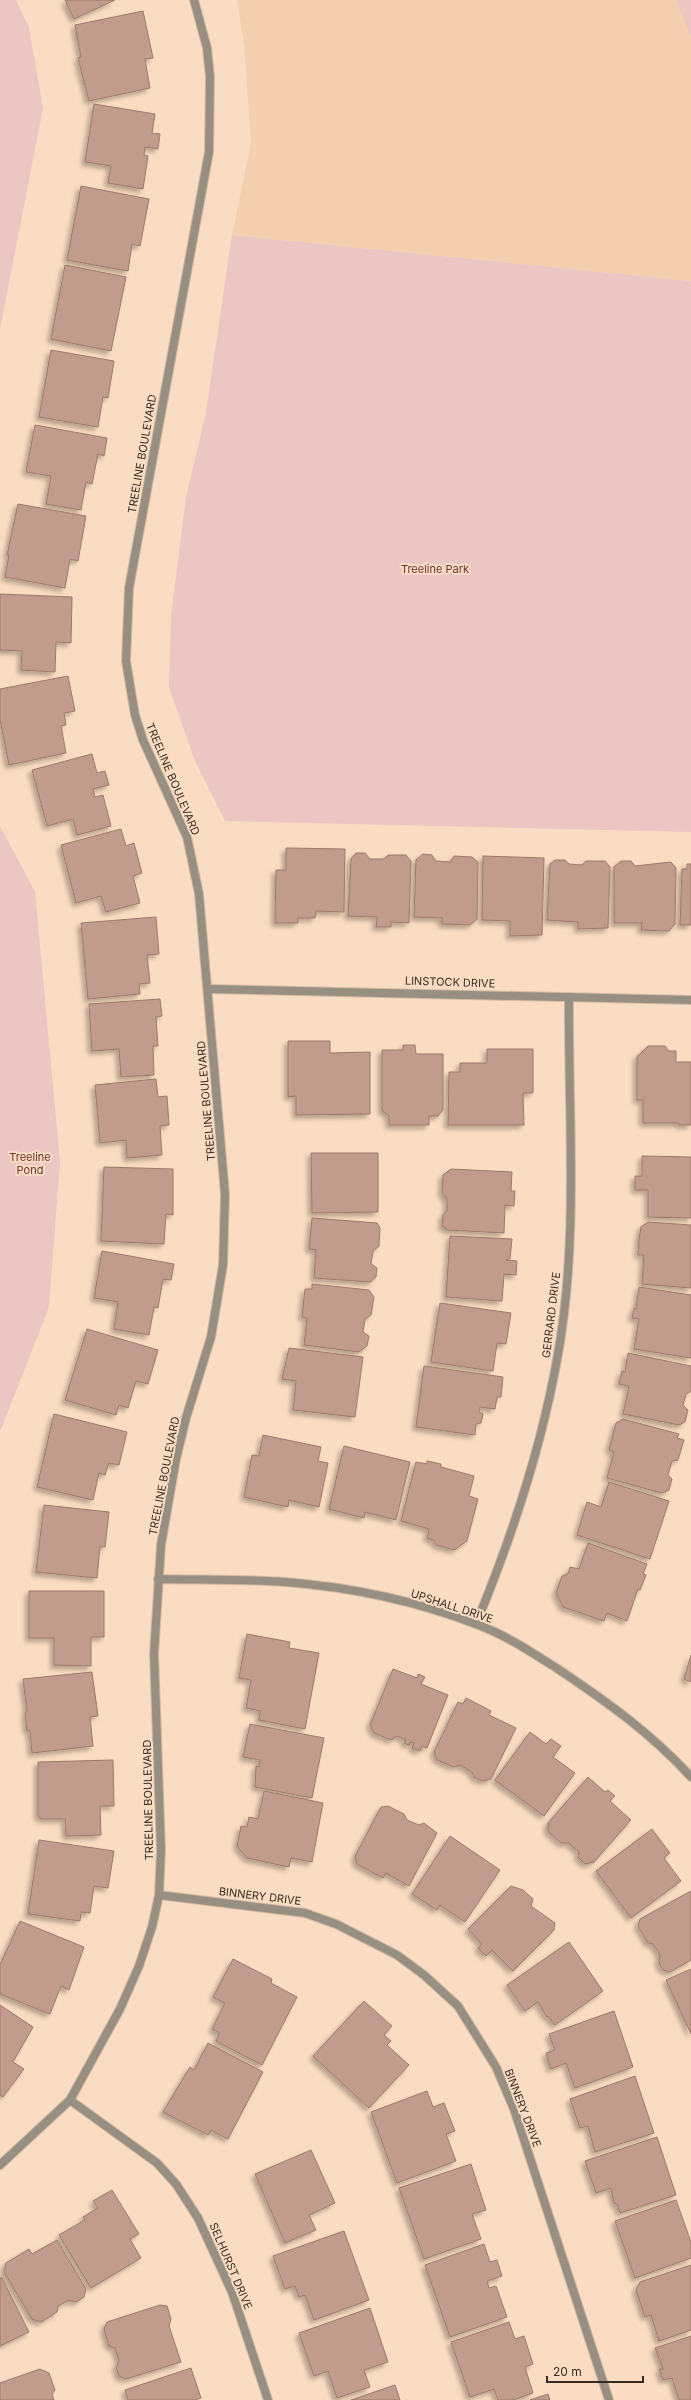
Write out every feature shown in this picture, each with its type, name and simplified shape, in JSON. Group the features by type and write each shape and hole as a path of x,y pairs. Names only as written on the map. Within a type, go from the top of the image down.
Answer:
{"street":[{"name":"TREELINE BOULEVARD","path":"0,2165 70,2100 120,2010 152,1927 159,1895 160,1785 154,1654 158,1578 163,1530 176,1458 211,1337 222,1265 225,1194 208,989 194,865 187,836 143,740 134,708 126,660 129,588 209,152 210,77 207,48 194,0"},
{"name":"LINSTOCK DRIVE","path":"208,989 691,1000"},
{"name":"GERRARD DRIVE","path":"476,1624 510,1536 528,1479 544,1424 559,1353 568,1260 569,997"},
{"name":"UPSHALL DRIVE","path":"158,1578 285,1582 351,1590 425,1608 476,1624 512,1640 614,1706 639,1726 691,1777"},
{"name":"BINNERY DRIVE","path":"159,1895 305,1913 336,1924 397,1955 424,1975 458,2006 496,2067 514,2109 609,2400"},
{"name":"SELHURST DRIVE","path":"70,2100 157,2163 176,2184 202,2225 232,2292 268,2400"}],"shaded area":[{"path":"237,0 691,0 691,281 232,235 251,143 244,45"}],"green space":[{"path":"0,0 16,0 29,28 43,108 0,329"},
{"path":"676,0 691,0 691,36"},
{"name":"Treeline Park","path":"232,235 691,281 691,832 225,821 195,761 169,687 171,616 186,497 206,412"},
{"name":"Treeline Pond","path":"0,826 35,892 60,1162 49,1307 0,1432"}],"building":[{"path":"65,0 115,0 74,19"},
{"path":"143,11 153,58 145,59 150,88 89,101 78,58 81,57 75,25"},
{"path":"94,104 155,114 152,133 160,134 158,149 145,147 144,155 148,156 143,189 108,183 111,166 85,162"},
{"path":"81,186 149,199 140,246 132,244 128,271 67,260"},
{"path":"65,265 126,277 111,351 51,339"},
{"path":"51,350 114,361 108,398 103,397 98,427 39,417"},
{"path":"35,425 107,438 104,456 98,454 92,484 86,482 81,510 46,504 51,476 26,472"},
{"path":"18,504 86,516 78,561 70,559 65,588 5,577 9,555 7,555"},
{"path":"0,594 72,597 71,643 56,642 55,672 21,670 22,651 0,650"},
{"path":"68,676 75,711 64,713 66,725 61,726 66,753 9,765 0,719 0,689"},
{"path":"92,754 97,773 105,771 109,785 93,789 95,797 103,795 111,826 77,835 73,819 47,826 32,770"},
{"path":"121,829 126,846 134,843 142,873 133,876 140,903 106,912 101,896 76,903 61,845"},
{"path":"286,848 345,849 344,912 316,911 315,918 298,918 298,923 275,923 276,870 286,870"},
{"path":"356,853 365,853 370,859 384,859 388,855 406,855 411,861 409,923 391,922 391,927 376,927 377,917 348,916 351,859"},
{"path":"423,854 432,855 436,861 450,862 454,856 472,857 478,862 477,919 470,925 442,924 442,918 414,917 416,860"},
{"path":"483,856 544,858 542,935 510,936 510,921 482,920"},
{"path":"555,860 565,860 569,864 582,865 586,861 605,861 610,867 608,928 578,929 578,922 547,920 550,864"},
{"path":"621,861 631,861 635,866 671,862 676,868 675,924 669,931 641,930 642,923 614,923 614,867"},
{"path":"687,864 691,864 691,925 680,925 682,869 687,869"},
{"path":"156,917 159,954 147,955 150,983 139,984 140,994 88,999 81,923"},
{"path":"160,999 162,1016 156,1017 158,1046 153,1046 154,1075 121,1077 119,1049 92,1051 89,1004"},
{"path":"288,1041 330,1041 330,1053 370,1052 370,1114 296,1115 296,1096 288,1097"},
{"path":"403,1045 415,1045 416,1054 443,1054 443,1110 438,1116 429,1116 429,1125 389,1125 389,1116 382,1110 382,1050 403,1050"},
{"path":"648,1046 665,1046 669,1051 676,1051 676,1062 691,1062 691,1125 679,1125 679,1123 643,1123 643,1100 637,1100 637,1057"},
{"path":"487,1049 533,1049 533,1093 523,1093 524,1125 448,1125 449,1072 460,1072 460,1063 487,1063"},
{"path":"156,1079 158,1097 167,1096 169,1125 160,1126 162,1155 127,1158 126,1140 100,1143 95,1085"},
{"path":"311,1153 378,1153 378,1212 312,1213"},
{"path":"642,1156 691,1157 691,1218 648,1217 648,1190 635,1190 635,1176 642,1176"},
{"path":"104,1167 173,1169 173,1215 166,1214 164,1244 101,1241"},
{"path":"451,1169 512,1172 511,1191 515,1191 514,1206 505,1205 504,1233 448,1230 442,1226 443,1215 447,1210 447,1199 442,1193 443,1175"},
{"path":"312,1218 377,1223 380,1228 379,1246 373,1251 371,1264 377,1268 376,1277 370,1282 314,1278 316,1250 309,1249"},
{"path":"648,1222 691,1225 691,1288 642,1284 644,1255 638,1255 639,1240 641,1227"},
{"path":"450,1236 512,1239 510,1259 506,1260 517,1261 516,1275 504,1274 502,1301 446,1297"},
{"path":"102,1251 174,1264 171,1280 163,1279 158,1308 154,1307 149,1335 114,1329 118,1302 94,1298"},
{"path":"312,1284 369,1290 374,1297 371,1315 365,1319 363,1332 369,1336 367,1346 359,1352 304,1345 307,1318 302,1317 305,1289 312,1289"},
{"path":"639,1287 691,1295 691,1358 634,1349 639,1319 632,1318 634,1308 636,1309"},
{"path":"440,1303 511,1313 506,1344 497,1343 493,1371 431,1362"},
{"path":"87,1329 158,1350 148,1384 136,1381 128,1408 119,1405 116,1415 65,1400"},
{"path":"289,1348 363,1357 355,1417 293,1410 296,1381 282,1379"},
{"path":"628,1353 691,1366 691,1391 686,1394 683,1405 688,1410 685,1422 679,1425 623,1414 629,1386 619,1384 622,1371 625,1372"},
{"path":"424,1366 503,1377 501,1397 497,1397 495,1409 480,1407 479,1412 483,1414 481,1423 476,1424 475,1435 416,1427"},
{"path":"54,1414 127,1432 119,1465 109,1463 105,1475 99,1473 93,1500 37,1487"},
{"path":"623,1419 679,1434 677,1438 684,1440 678,1460 672,1461 668,1475 672,1479 669,1490 662,1493 607,1478 614,1452 609,1450 616,1423"},
{"path":"263,1435 321,1447 318,1461 328,1463 319,1507 289,1500 288,1507 244,1497 252,1455 259,1456"},
{"path":"344,1446 410,1462 396,1520 365,1512 364,1518 329,1509"},
{"path":"427,1461 441,1464 441,1467 474,1476 469,1496 478,1499 467,1541 454,1550 437,1545 433,1540 427,1538 429,1529 401,1521 416,1462 427,1464"},
{"path":"609,1482 669,1501 650,1559 577,1535 587,1502 601,1507"},
{"path":"44,1505 109,1512 105,1547 100,1547 97,1578 36,1572"},
{"path":"588,1543 647,1564 643,1574 646,1575 640,1590 638,1589 627,1621 607,1613 604,1621 563,1607 556,1593 562,1576 568,1574 570,1567 579,1569"},
{"path":"29,1591 104,1591 104,1637 91,1637 91,1666 54,1665 54,1638 29,1638"},
{"path":"247,1634 290,1642 289,1648 319,1653 305,1729 259,1720 260,1711 246,1708 251,1680 239,1678"},
{"path":"691,1655 691,1682 684,1679"},
{"path":"393,1669 417,1678 418,1674 425,1677 421,1684 448,1695 427,1748 422,1746 420,1751 412,1748 414,1743 410,1742 409,1745 404,1743 406,1740 397,1736 391,1740 374,1733 370,1725"},
{"path":"92,1672 98,1716 90,1717 93,1746 32,1753 30,1731 27,1730 25,1713 27,1711 23,1679"},
{"path":"466,1698 491,1711 489,1715 516,1728 491,1779 482,1781 474,1777 472,1772 460,1765 454,1767 437,1760 434,1752 458,1702 463,1704"},
{"path":"250,1724 324,1738 312,1798 255,1787 256,1766 259,1767 260,1760 243,1757"},
{"path":"530,1732 546,1744 551,1739 561,1746 553,1757 575,1773 544,1816 495,1780"},
{"path":"113,1760 114,1806 100,1806 101,1835 66,1836 65,1819 41,1819 38,1815 38,1762"},
{"path":"588,1777 605,1792 608,1790 615,1796 610,1801 631,1820 594,1862 585,1864 578,1857 579,1852 569,1843 561,1843 548,1831 548,1823"},
{"path":"264,1791 323,1803 312,1862 291,1858 289,1867 247,1858 237,1846 241,1826 247,1827 249,1817 258,1819"},
{"path":"388,1806 404,1814 407,1820 419,1825 424,1823 437,1833 409,1886 386,1873 383,1878 357,1864 355,1856 381,1807"},
{"path":"652,1829 670,1853 664,1858 681,1881 631,1918 596,1871"},
{"path":"450,1836 500,1870 465,1922 440,1905 437,1910 412,1894"},
{"path":"39,1840 114,1851 108,1888 94,1886 90,1913 81,1912 80,1921 28,1914"},
{"path":"511,1886 523,1890 533,1899 531,1906 555,1923 554,1930 513,1971 492,1950 486,1956 478,1948 482,1944 468,1929"},
{"path":"691,1891 691,1960 670,1972 663,1970 659,1963 660,1955 653,1944 648,1943 638,1926 640,1919"},
{"path":"20,1921 84,1947 69,1990 61,1986 50,2014 0,1994 0,1965"},
{"path":"569,1942 603,1991 555,2025 548,2016 547,2017 538,2002 525,2011 507,1985"},
{"path":"233,1959 272,1979 271,1983 297,1997 262,2065 216,2041 220,2033 212,2029 225,2003 213,1997"},
{"path":"691,1969 691,2034 666,1980"},
{"path":"364,2001 392,2026 384,2035 391,2041 387,2045 409,2065 369,2108 313,2056"},
{"path":"0,2005 33,2027 13,2062 24,2069 3,2097 0,2095"},
{"path":"614,2011 633,2067 575,2088 566,2063 551,2069 546,2053 555,2050 549,2034"},
{"path":"208,2043 263,2072 228,2139 211,2130 208,2135 163,2112 190,2067 194,2070"},
{"path":"635,2076 654,2133 595,2152 588,2126 580,2128 570,2099"},
{"path":"427,2091 433,2107 444,2103 455,2131 446,2134 456,2161 397,2183 371,2112"},
{"path":"657,2137 676,2195 620,2213 617,2204 614,2203 611,2188 596,2193 585,2161"},
{"path":"311,2150 335,2203 309,2215 316,2230 285,2243 255,2174"},
{"path":"471,2164 486,2210 472,2214 481,2239 424,2259 399,2188"},
{"path":"112,2190 139,2234 130,2239 141,2258 91,2288 59,2235 85,2220 83,2217 98,2208 93,2201"},
{"path":"676,2200 691,2242 691,2258 635,2278 615,2221"},
{"path":"344,2231 369,2300 314,2320 305,2295 299,2297 295,2286 285,2289 273,2256"},
{"path":"57,2240 86,2289 84,2297 76,2302 69,2300 58,2306 57,2312 41,2322 32,2319 4,2272 6,2263 29,2249 32,2254"},
{"path":"484,2244 490,2262 497,2260 502,2276 487,2281 489,2288 496,2286 507,2317 450,2337 425,2265"},
{"path":"691,2265 691,2330 659,2341 651,2315 645,2317 636,2290 640,2282"},
{"path":"0,2278 2,2278 29,2332 0,2346"},
{"path":"160,2305 167,2306 171,2319 169,2326 181,2362 126,2379 119,2376 116,2367 119,2361 115,2348 109,2346 104,2329 107,2322"},
{"path":"370,2308 388,2362 364,2370 370,2387 337,2398 328,2371 314,2376 299,2333"},
{"path":"509,2322 515,2339 524,2336 533,2364 525,2367 533,2393 513,2400 498,2400 494,2389 470,2397 451,2342"},
{"path":"691,2336 691,2400 679,2400 672,2378 663,2380 659,2369 663,2369 655,2348"},
{"path":"191,2368 201,2398 195,2400 128,2400 125,2390"},
{"path":"40,2369 49,2373 55,2390 52,2394 54,2400 0,2400 0,2383"},
{"path":"395,2385 400,2400 351,2400"},
{"path":"548,2394 550,2400 530,2400"}]}
